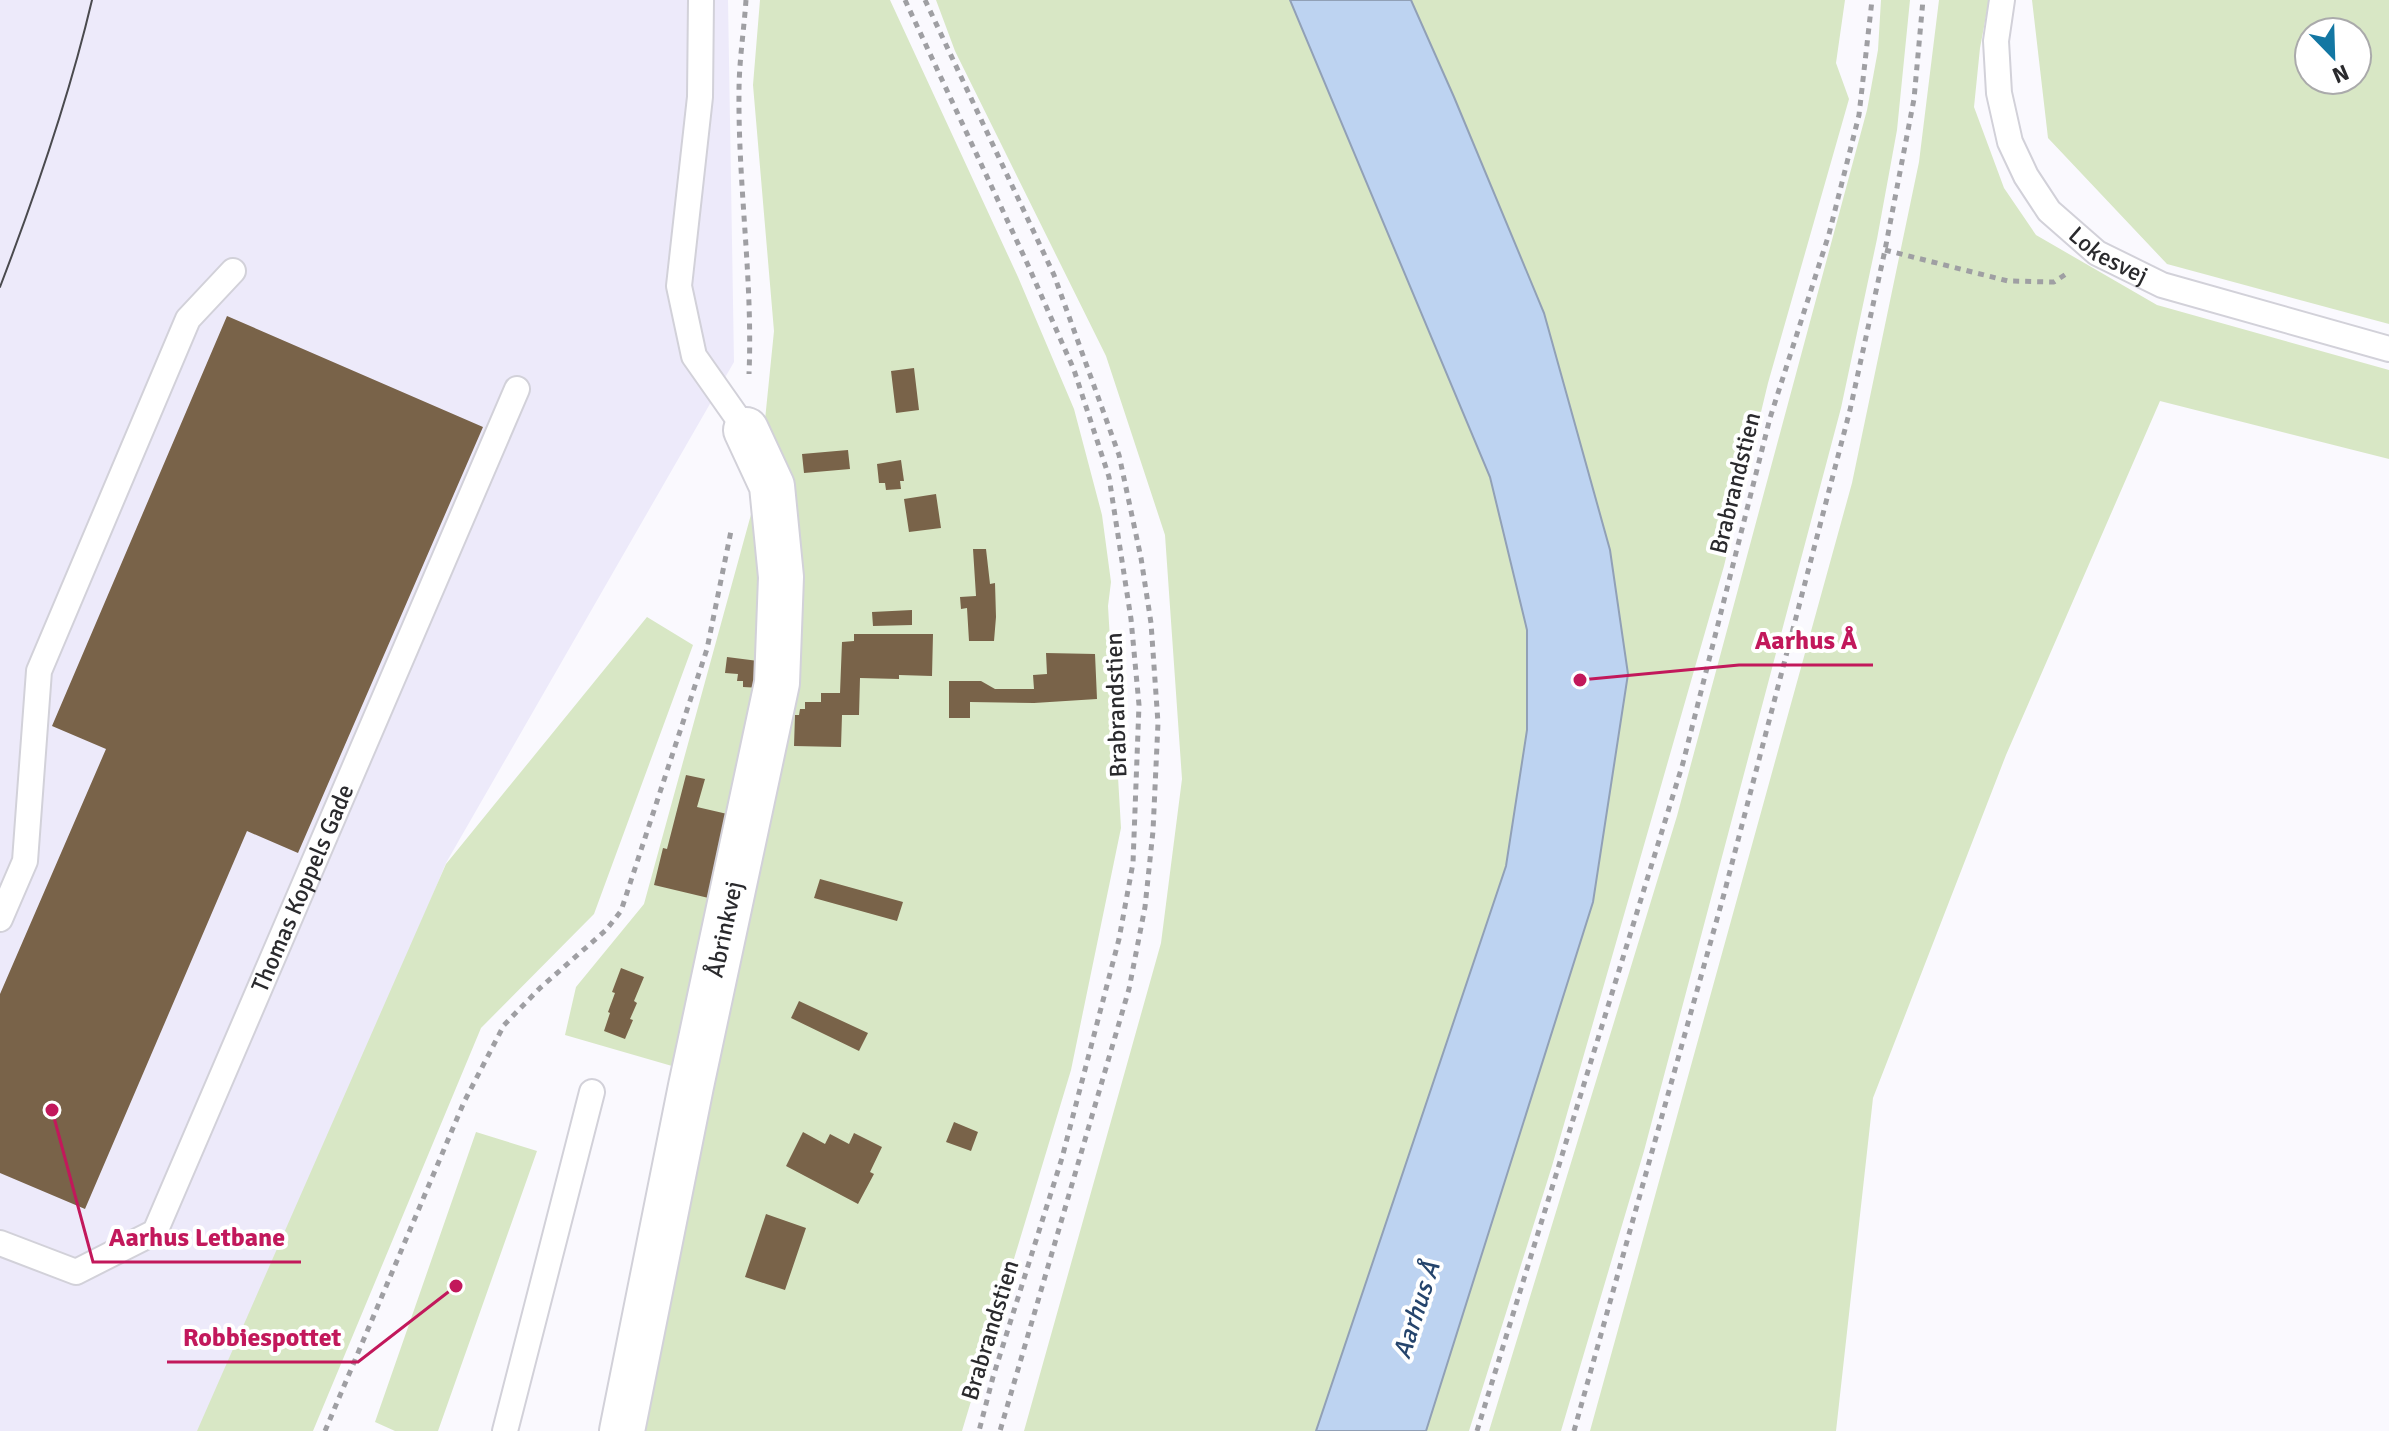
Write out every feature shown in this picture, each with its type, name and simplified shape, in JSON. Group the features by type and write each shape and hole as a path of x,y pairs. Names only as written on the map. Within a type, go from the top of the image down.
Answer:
{"street":[{"name":"Åbrinkvej","path":"622,1431 691,1086 777,683 781,577 772,486 746,430"}],"lane":[{"path":"701,0 700,97 679,286 694,356 746,430"},
{"name":"Lokesvej","path":"2002,0 1996,41 1999,93 2010,142 2026,176 2049,211 2097,253 2162,285 2389,349"},
{"path":"0,919 25,861 39,671 188,319 233,271"},
{"name":"Thomas Koppels Gade","path":"0,1243 76,1272 155,1232 517,389"},
{"path":"505,1431 592,1092"}],"path":[{"path":"746,0 739,90 751,322 746,430"},
{"name":"Brabrandstien","path":"905,0 1074,370 1109,477 1131,619 1139,705 1133,863 1119,939 1062,1158 979,1431"},
{"path":"925,0 1054,275 1119,455 1151,623 1158,723 1152,846 1145,907 1129,989 1000,1431"},
{"name":"Brabrandstien","path":"1477,1431 1683,763 1770,418 1829,234 1856,130 1872,0"},
{"path":"1574,1431 1724,894 1850,410 1914,99 1923,0"},
{"path":"1885,250 2008,281 2054,282 2097,253"},
{"path":"325,1431 464,1102 504,1025 540,988 606,930 621,911 707,649 731,530"}],"shaded area":[{"path":"0,0 728,0 734,362 446,863 238,1365 204,1431 0,1431"}],"green space":[{"path":"760,0 890,0 1018,277 1074,409 1102,515 1111,582 1108,606 1121,828 1071,1070 962,1431 639,1431 710,1077 565,1035 576,987 644,904 758,489 774,331 753,85"},
{"path":"936,0 1290,0 1490,477 1527,630 1527,730 1506,866 1316,1431 1024,1431 1161,943 1182,779 1165,535 1106,356 955,51"},
{"path":"1411,0 1845,0 1836,63 1849,99 1768,383 1724,566 1552,1166 1469,1431 1426,1431 1593,902 1628,673 1610,550 1544,313"},
{"path":"1881,0 1910,0 1897,130 1877,239 1841,408 1644,1151 1561,1431 1489,1431 1677,816 1867,110 1878,50"},
{"path":"1939,0 1989,0 1974,107 2004,188 2036,235 2157,305 2389,370 2389,459 2160,401 2006,755 1873,1098 1836,1431 1590,1431 1852,483 1919,162"},
{"path":"2032,0 2389,0 2389,324 2167,264 2048,138"},
{"path":"647,617 693,645 594,914 481,1028 313,1431 197,1431 446,864"},
{"path":"476,1132 537,1151 438,1431 395,1431 375,1422"}],"water":[{"path":"1290,0 1411,0 1544,313 1610,550 1628,674 1593,902 1426,1431 1316,1431 1506,866 1527,730 1527,630 1490,477"}],"building":[{"path":"227,316 483,427 298,853 247,831 85,1209 0,1173 0,994 106,749 52,726"},
{"path":"914,368 919,410 896,413 891,371"},
{"path":"848,450 850,469 804,473 802,454"},
{"path":"901,460 904,481 900,481 901,489 886,490 885,483 879,483 877,464"},
{"path":"936,494 941,528 909,532 904,499"},
{"path":"973,549 986,549 990,584 995,583 994,641 969,641 967,608 961,609 960,597 976,596"},
{"path":"912,610 912,625 873,626 872,612"},
{"path":"854,634 933,634 932,676 860,678 859,715 842,715 841,747 794,746 795,715 799,715 800,709 805,709 805,702 821,702 821,693 840,693 842,642 854,641"},
{"path":"1046,653 1095,654 1097,699 1034,703 970,702 970,718 949,718 949,681 981,681 995,689 1034,689 1033,675 1047,674"},
{"path":"727,657 765,662 761,688 743,687 743,681 737,681 738,674 725,673"},
{"path":"686,775 705,779 697,807 736,816 717,900 654,885 663,848 667,849"},
{"path":"820,879 903,902 897,921 814,898"},
{"path":"621,968 644,977 634,1001 637,1003 630,1019 633,1020 625,1039 604,1031 615,993 612,992"},
{"path":"799,1001 868,1033 859,1051 791,1018"},
{"path":"954,1122 978,1132 971,1151 946,1142"},
{"path":"803,1132 825,1144 830,1134 849,1144 854,1133 882,1147 870,1172 874,1174 858,1204 786,1166"},
{"path":"766,1214 806,1228 785,1290 745,1277"}],"tram line":[{"path":"0,287 51,145 92,0"}],"place":[{"name":"Aarhus Å","path":"1580,680"},
{"name":"Aarhus Letbane","path":"52,1110"},
{"name":"Robbiespottet","path":"456,1286"}]}
